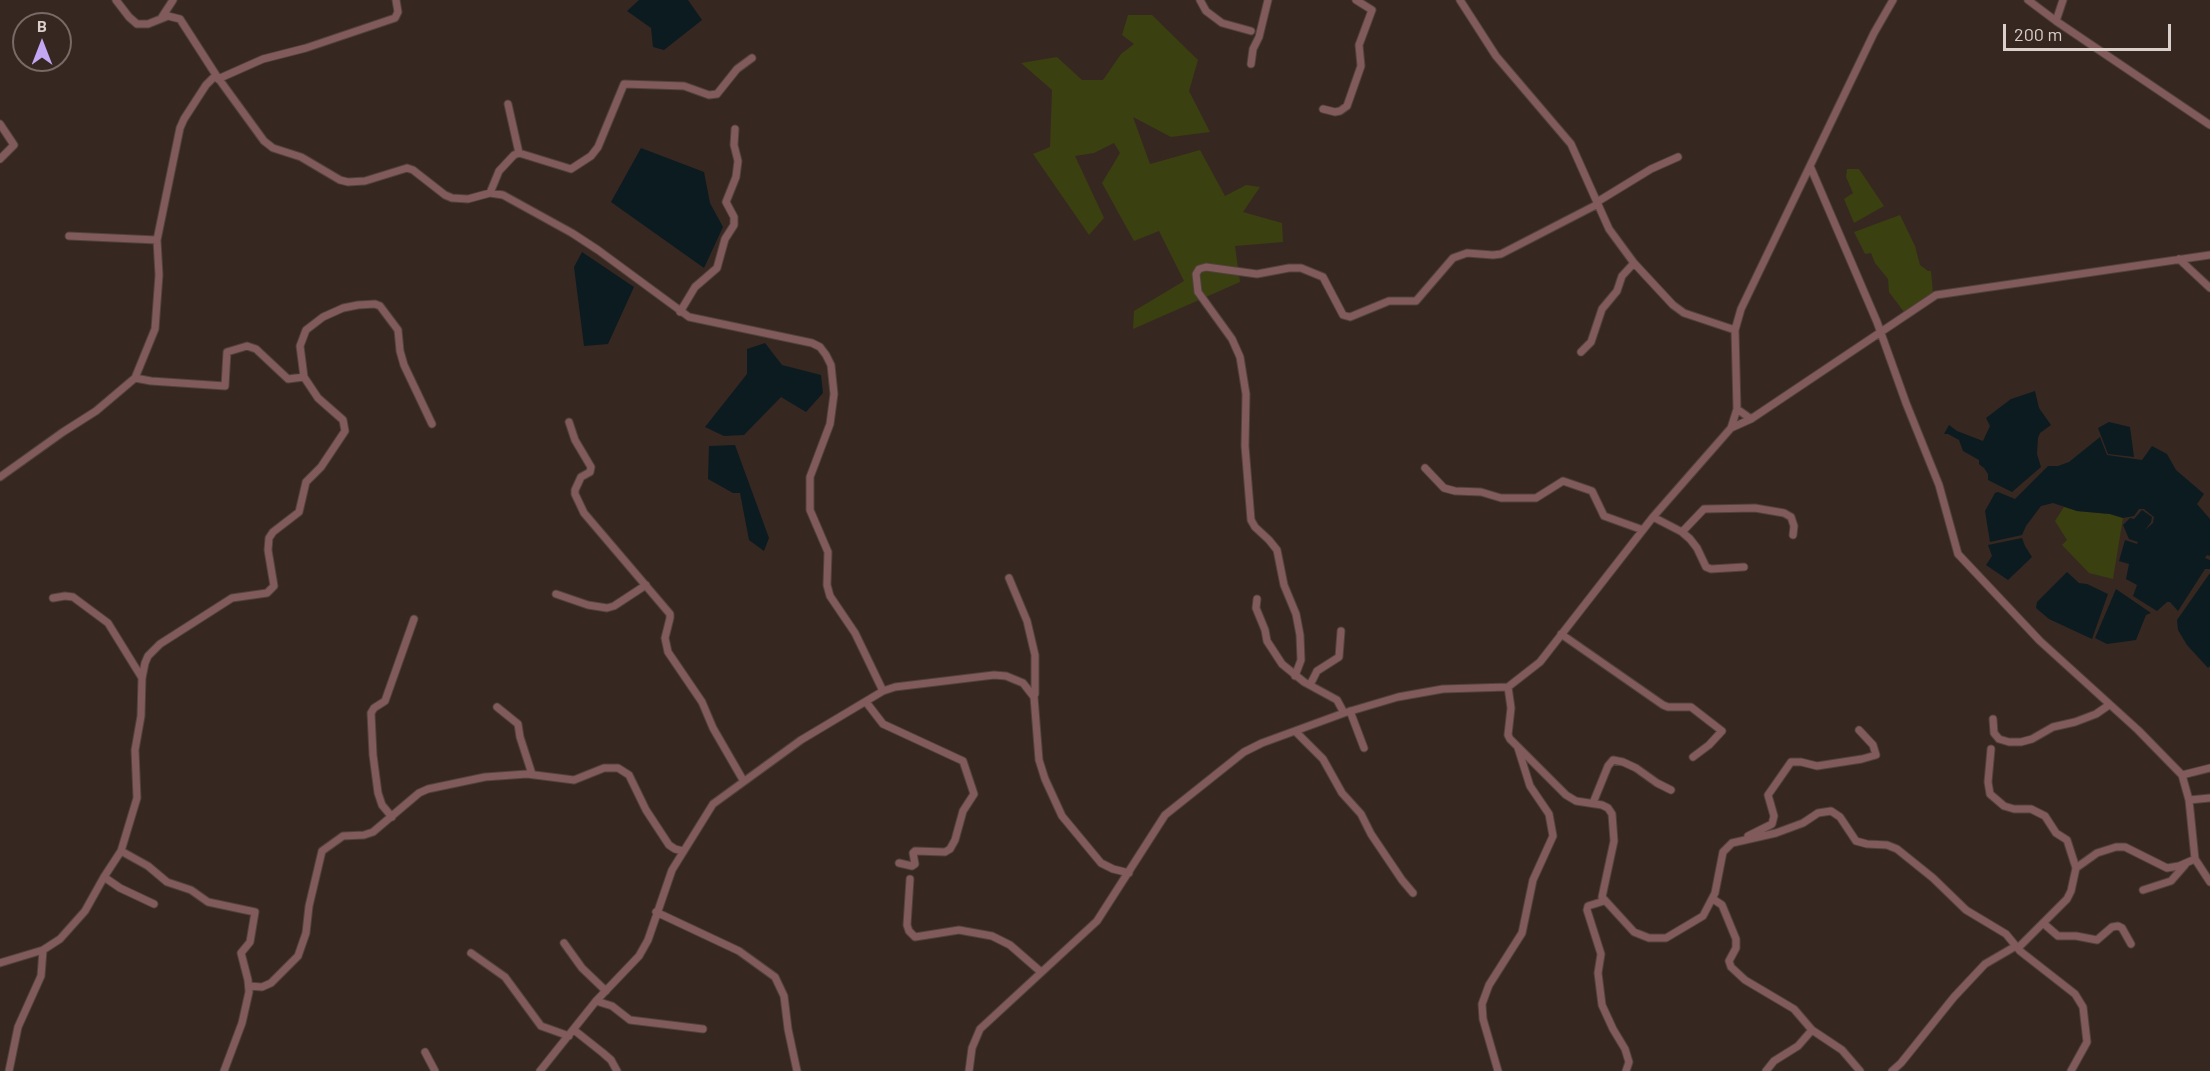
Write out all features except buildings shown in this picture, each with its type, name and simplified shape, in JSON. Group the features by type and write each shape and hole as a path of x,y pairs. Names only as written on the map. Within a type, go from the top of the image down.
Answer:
{"street":[{"path":"116,0 137,24 148,24 162,17 175,17 184,24 217,77 268,145 306,159 340,180 357,183 407,168 452,198 468,199 490,194 503,195 572,233 624,268 680,312 698,320 812,343 820,347 826,355 833,378 833,409 824,442 810,477 810,510 828,552 827,585 830,596 855,633 883,692"},
{"path":"162,17 173,0"},
{"path":"0,477 96,411 135,378 155,329 159,275 157,240 182,123 206,85 217,77 262,59 306,48 395,18 398,12 396,0"},
{"path":"1200,0 1206,11 1222,23 1251,31"},
{"path":"1251,64 1253,49 1259,37 1268,0"},
{"path":"1323,109 1335,112 1347,106 1361,66 1359,45 1372,10 1357,0"},
{"path":"1460,0 1496,56 1571,144 1613,236 1634,263 1673,305 1684,313 1735,330"},
{"path":"969,1071 972,1048 980,1029 1096,921 1165,815 1252,747 1398,696 1469,687 1508,687 1540,662 1642,530 1731,428 1737,409 1735,330 1741,309 1874,33 1893,0"},
{"path":"2028,0 2210,125"},
{"path":"2056,21 2062,0"},
{"path":"490,194 499,171 514,155 519,153 525,153 565,168 577,167 595,152 624,84 684,86 709,95 717,94 737,69 752,58"},
{"path":"508,104 519,153"},
{"path":"0,124 14,145 0,159"},
{"path":"680,312 696,287 717,268 725,239 734,225 734,217 726,202 736,177 738,161 734,145 735,129"},
{"path":"1295,676 1301,660 1296,614 1284,585 1277,550 1251,520 1245,446 1246,394 1240,357 1232,339 1198,292 1196,274 1199,269 1206,267 1257,274 1301,268 1323,278 1343,315 1350,317 1389,301 1416,301 1453,258 1467,253 1502,254 1598,203 1651,169 1678,157"},
{"path":"1810,166 1881,333 1939,485 1958,554 2040,641 2138,730 2182,775 2189,800 2195,859 2210,882"},
{"path":"69,236 157,240"},
{"path":"1731,428 1751,419 1936,295 2210,255"},
{"path":"2179,259 2210,288"},
{"path":"1581,352 1591,342 1602,309 1617,291 1622,276 1634,263"},
{"path":"0,963 43,950 60,939 81,916 121,851 138,792 134,757 141,716 142,678 148,656 160,644 232,598 267,593 274,586 268,550 269,538 273,532 299,512 306,482 321,467 345,431 343,420 318,398 304,377 300,346 306,330 323,317 343,308 375,304 386,311 398,330 404,365 432,424"},
{"path":"135,378 225,386 227,352 247,346 256,349 288,379 304,377"},
{"path":"1737,409 1751,419"},
{"path":"569,422 575,440 591,467 590,472 581,477 576,486 575,494 579,504 587,518 670,614 665,638 668,652 702,702 713,728 743,780"},
{"path":"1425,468 1444,488 1480,492 1501,498 1536,498 1563,481 1592,491 1604,516 1642,530"},
{"path":"1682,532 1704,509 1747,507 1784,513 1791,517 1794,526 1793,536"},
{"path":"1653,517 1682,532 1697,548 1706,567 1711,569 1744,567"},
{"path":"1009,578 1027,621 1035,655 1034,697 1039,759 1045,779 1062,816 1101,863 1129,873"},
{"path":"556,594 588,605 607,608 614,606 646,585"},
{"path":"53,598 74,597 108,623 142,678"},
{"path":"1257,599 1256,608 1267,641 1282,664 1295,676 1337,700 1347,712 1364,748"},
{"path":"392,817 382,805 378,793 371,713 374,708 385,701 414,620"},
{"path":"1310,685 1317,671 1339,657 1341,631"},
{"path":"1561,634 1663,705 1691,707 1722,731 1693,757"},
{"path":"540,1071 596,1001 639,956 648,940 667,879 683,851 713,804 743,780 801,740 883,692 904,685 994,675 1015,678 1029,687 1034,697"},
{"path":"1508,687 1510,708 1508,735 1517,746 1566,795 1576,801 1608,808 1613,821 1614,841 1602,892 1604,901 1634,932 1640,936 1657,939 1674,934 1699,920 1713,899 1726,847 1772,824 1774,816 1768,795 1791,762 1817,766 1876,755 1873,745 1858,730"},
{"path":"866,702 883,724 963,761 974,794 963,811 955,840 950,849 945,852 915,851 913,853 915,864 912,866 899,863"},
{"path":"1993,719 1994,733 1999,739 2021,742 2032,739 2053,727 2076,722 2096,714 2109,705"},
{"path":"497,706 519,724 520,738 532,774"},
{"path":"1295,731 1323,759 1342,793 1361,814 1371,834 1413,893"},
{"path":"1498,1071 1483,1019 1482,1004 1489,985 1522,933 1533,880 1553,836 1549,814 1528,782 1517,746"},
{"path":"1892,1071 1980,970 1992,959 2017,947 2070,895 2076,868 2070,845 2056,833 2045,816 2031,809 2014,809 2004,806 1990,794 1988,782 1991,749"},
{"path":"1593,803 1608,766 1613,760 1636,768 1671,790"},
{"path":"249,986 262,987 271,983 298,956 306,933 309,906 322,851 343,836 369,835 423,790 485,777 532,774 574,780 604,768 618,768 629,775 646,810 669,845 683,851"},
{"path":"2182,775 2210,768"},
{"path":"2189,800 2210,798"},
{"path":"1738,841 1776,833 1803,823 1818,813 1831,811 1840,817 1856,841 1887,845 1897,849 1929,874 1965,910 2006,934 2017,947 2071,989 2079,999 2087,1028 2087,1042 2071,1071"},
{"path":"2076,868 2097,853 2116,847 2132,849 2167,868 2174,868 2195,859"},
{"path":"121,851 148,866 167,882 191,890 208,902 255,912 250,942 241,953 249,986 242,1023 224,1071"},
{"path":"2143,890 2170,881 2187,862"},
{"path":"104,877 120,888 154,904"},
{"path":"910,879 907,925 909,931 915,936 959,930 992,936 1010,945 1041,972"},
{"path":"1713,899 1722,905 1736,939 1736,948 1729,961 1731,967 1745,980 1794,1009 1812,1030 1842,1050 1860,1071"},
{"path":"1604,901 1588,906 1587,910 1601,954 1598,974 1602,1005 1625,1049 1629,1062 1626,1071"},
{"path":"656,912 739,951 775,977 784,996 797,1071"},
{"path":"2043,923 2058,936 2076,936 2097,940 2112,927 2118,926 2122,928 2131,944"},
{"path":"564,943 582,968 606,991"},
{"path":"9,1071 18,1027 41,976 43,950"},
{"path":"471,953 505,977 541,1026 571,1033 611,1060 617,1071"},
{"path":"596,1001 612,1006 630,1020 703,1029"},
{"path":"1766,1071 1774,1061 1798,1046 1812,1030"},
{"path":"425,1052 435,1071"}],"green space":[{"path":"1128,15 1152,15 1198,60 1189,91 1210,132 1171,137 1133,117 1150,164 1200,150 1225,196 1246,185 1260,187 1243,212 1282,223 1283,242 1235,246 1240,282 1133,329 1134,311 1184,281 1159,231 1134,241 1102,183 1120,153 1114,143 1094,153 1075,156 1104,218 1089,235 1033,154 1050,147 1052,90 1021,63 1057,57 1082,80 1103,80 1121,54 1134,44 1122,35"},
{"path":"1847,169 1859,169 1884,206 1854,223 1844,199 1853,193 1846,177"},
{"path":"1900,215 1915,246 1920,265 1931,271 1933,293 1904,312 1889,292 1888,279 1875,263 1871,253 1865,254 1854,232"},
{"path":"2064,507 2123,518 2113,579 2089,573 2062,545 2067,540 2055,521"}],"shaded area":[{"path":"639,0 688,0 702,20 664,50 653,47 651,28 627,11"},
{"path":"641,148 704,172 710,203 723,227 704,268 611,202"},
{"path":"582,252 634,287 608,344 584,346 574,267"},
{"path":"765,343 782,365 821,375 823,393 806,412 781,397 744,435 724,436 705,427 747,374 747,349"},
{"path":"2035,391 2039,408 2051,425 2040,433 2038,438 2037,454 2041,467 2012,492 1988,480 1988,474 1979,464 1979,460 1963,451 1959,440 1944,434 1949,425 1957,431 1983,441 1990,426 1986,418 2011,399"},
{"path":"2109,422 2130,427 2134,457 2108,454 2098,428"},
{"path":"2100,437 2107,455 2142,460 2152,446 2167,454 2176,470 2204,494 2197,504 2210,519 2210,556 2207,555 2205,558 2210,560 2210,569 2205,569 2178,611 2170,602 2167,602 2157,611 2133,596 2137,585 2126,579 2129,564 2119,561 2125,540 2137,544 2138,542 2129,539 2123,525 2130,518 2134,519 2142,510 2152,517 2145,530 2153,523 2154,517 2144,509 2139,509 2134,516 2123,518 2110,514 2077,511 2053,503 2041,506 2022,535 1990,542 1985,511 1995,493 1998,492 2015,499 2048,466 2058,466 2069,462"},
{"path":"735,445 769,538 764,551 749,540 740,493 733,493 708,479 709,446"},
{"path":"2022,538 2032,557 2008,580 1986,565 1992,556 1988,545"},
{"path":"2067,572 2079,583 2087,584 2108,594 2092,639 2049,619 2036,608 2037,602"},
{"path":"2210,573 2210,666 2208,668 2187,645 2178,630 2177,620"},
{"path":"2116,589 2151,613 2146,615 2136,640 2107,644 2095,638"}]}
